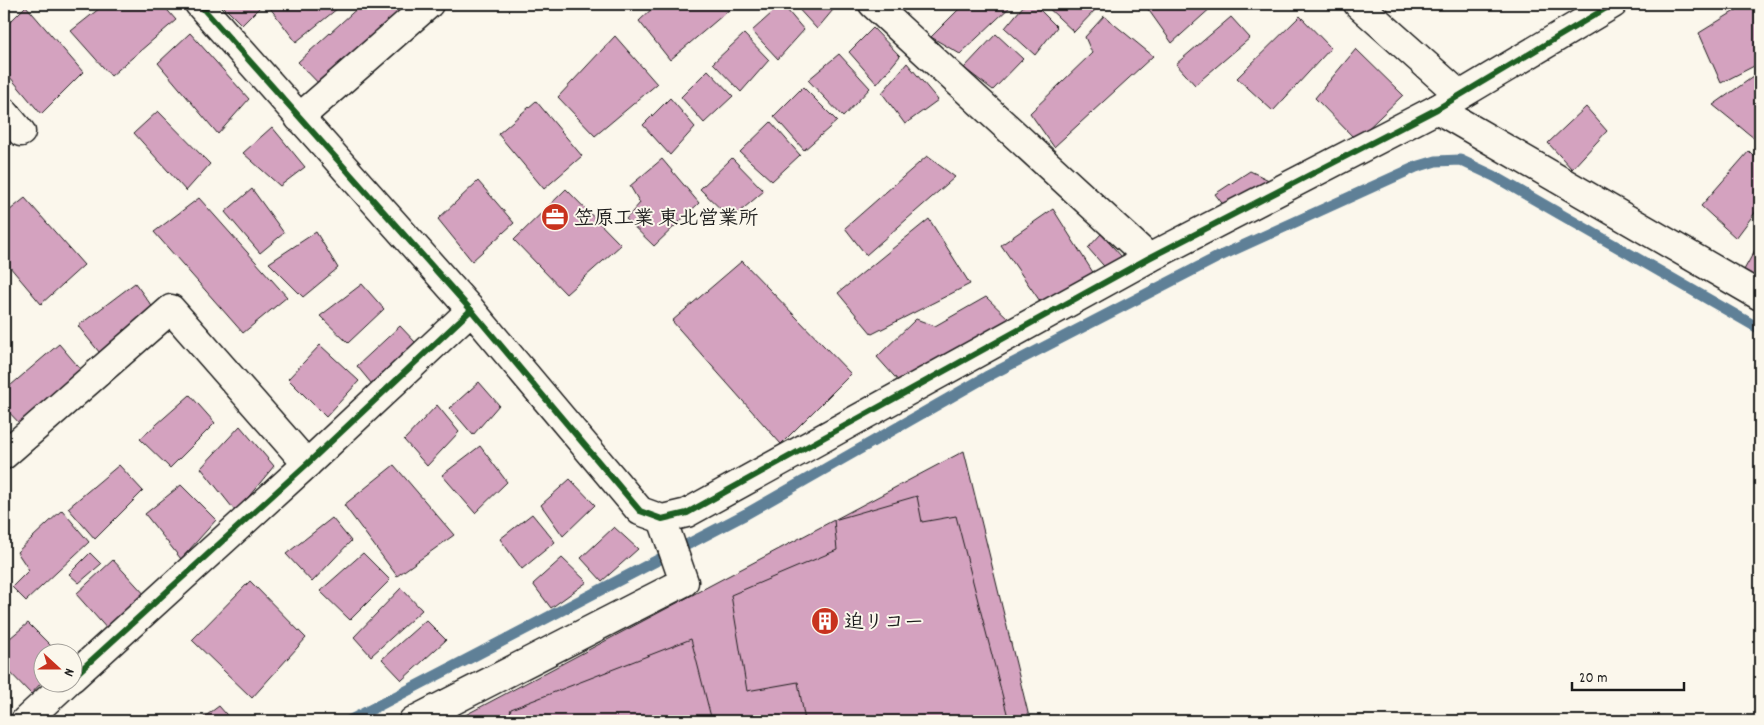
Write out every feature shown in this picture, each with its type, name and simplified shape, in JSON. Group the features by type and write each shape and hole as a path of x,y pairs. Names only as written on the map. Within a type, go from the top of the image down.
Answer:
{"street":[{"path":"199,4 471,310 640,511 664,524 684,582 413,721"},
{"path":"300,118 429,4"},
{"path":"873,4 1149,258"},
{"path":"1358,4 1460,95"},
{"path":"664,524 1149,258 1437,109 1613,4"},
{"path":"1437,109 1760,296"},
{"path":"4,455 171,309 307,464"},
{"path":"82,669 307,464 471,310"},
{"path":"25,721 56,692"}],"building":[{"path":"105,4 162,4 176,20 111,76 71,31"},
{"path":"263,4 242,25 222,5"},
{"path":"275,4 343,4 296,42 270,8"},
{"path":"362,4 417,4 324,89 298,62"},
{"path":"657,4 736,4 670,60 639,21"},
{"path":"782,4 804,30 778,59 752,31"},
{"path":"794,4 838,4 817,29"},
{"path":"964,4 1013,4 960,54 931,37"},
{"path":"1025,4 1034,4 1057,27 1035,55 1005,28"},
{"path":"1044,4 1092,4 1097,8 1074,32"},
{"path":"1146,4 1211,4 1213,6 1172,43"},
{"path":"1746,4 1760,4 1760,63 1721,83 1699,33"},
{"path":"26,6 83,72 41,114 4,70 4,28"},
{"path":"1104,16 1153,56 1054,147 1030,113 1092,53 1085,37"},
{"path":"1300,16 1331,48 1273,111 1237,78"},
{"path":"1231,17 1250,38 1195,85 1176,64"},
{"path":"873,28 900,56 877,84 849,52"},
{"path":"190,33 249,99 218,134 158,63"},
{"path":"744,34 769,60 741,92 713,63"},
{"path":"996,34 1023,59 993,90 964,68"},
{"path":"615,36 657,84 595,136 558,97"},
{"path":"1356,49 1403,95 1356,140 1315,98"},
{"path":"839,54 870,88 843,117 808,80"},
{"path":"907,63 938,100 905,124 882,93"},
{"path":"708,70 733,96 704,123 681,97"},
{"path":"1760,72 1760,143 1713,105"},
{"path":"803,87 837,121 804,150 774,116"},
{"path":"670,98 695,127 670,155 643,125"},
{"path":"536,101 582,156 544,189 498,134"},
{"path":"1586,107 1607,131 1572,169 1548,143"},
{"path":"158,111 210,164 186,191 134,133"},
{"path":"771,122 800,155 772,181 740,152"},
{"path":"272,127 305,167 280,186 243,153"},
{"path":"1749,151 1760,162 1760,206 1736,238 1701,206"},
{"path":"927,156 955,177 866,255 845,228"},
{"path":"732,158 764,191 731,219 700,189"},
{"path":"662,159 699,203 654,246 626,219 640,203 630,186"},
{"path":"1250,171 1273,182 1228,211 1215,194"},
{"path":"478,181 514,223 472,261 438,219"},
{"path":"4,187 10,193 4,199"},
{"path":"252,189 284,233 260,253 225,212"},
{"path":"566,189 621,245 566,294 514,240"},
{"path":"25,198 84,265 41,304 4,260 4,215"},
{"path":"199,198 287,297 243,333 154,232"},
{"path":"1053,209 1094,274 1042,304 1001,245"},
{"path":"929,219 970,284 872,334 838,293"},
{"path":"316,232 338,268 303,297 269,263"},
{"path":"1101,234 1123,258 1110,273 1088,248"},
{"path":"1760,241 1760,282 1744,270"},
{"path":"742,261 851,374 781,444 672,321"},
{"path":"135,283 154,309 104,358 78,326"},
{"path":"362,284 384,309 348,343 320,316"},
{"path":"986,297 1010,320 902,385 877,357 916,319 935,326"},
{"path":"400,326 416,343 376,389 357,366"},
{"path":"59,344 83,372 22,426 4,407 4,391"},
{"path":"320,345 359,381 326,417 288,379"},
{"path":"479,382 499,405 473,435 450,408"},
{"path":"190,395 215,423 170,468 140,439"},
{"path":"437,405 459,432 427,466 404,440"},
{"path":"4,424 10,431 4,437"},
{"path":"240,426 274,466 236,512 201,468"},
{"path":"480,446 507,482 475,513 442,475"},
{"name":"迫リコー","path":"964,451 1030,721 454,721 834,520"},
{"path":"119,465 143,491 95,539 68,508"},
{"path":"394,465 454,535 397,576 344,505"},
{"path":"570,479 595,505 563,536 541,505"},
{"path":"181,485 216,520 181,559 145,514"},
{"path":"917,496 922,522 956,516 1009,721 805,721 798,682 747,691 731,595 837,550 834,520"},
{"path":"62,510 89,542 26,601 12,587 29,570 17,552"},
{"path":"532,514 555,542 522,569 500,539"},
{"path":"332,518 351,541 312,582 286,554"},
{"path":"614,527 638,549 602,581 581,558"},
{"path":"90,553 101,564 79,583 69,574"},
{"path":"363,553 390,580 350,620 320,591"},
{"path":"562,558 587,582 551,608 533,584"},
{"path":"113,560 147,597 109,631 76,594"},
{"path":"250,581 306,638 252,698 192,640"},
{"path":"401,588 422,610 371,656 354,637"},
{"path":"426,620 446,640 402,680 382,659"},
{"path":"28,623 47,642 32,642 33,692 31,694 4,666 4,643"},
{"path":"691,639 712,721 508,721 511,709"},
{"path":"219,706 232,721 199,721"}],"waterway":[{"path":"349,721 746,514 986,377 1218,257 1416,167 1436,161 1460,160 1494,176 1760,329"}],"cycle path":[{"path":"199,4 471,310 640,511 662,519 687,513 1149,258 1437,109 1613,4"},
{"path":"82,669 307,464 471,310"}],"place":[{"name":"笠原工業 東北営業所","path":"555,217"},
{"name":"迫リコー","path":"825,621"}]}
